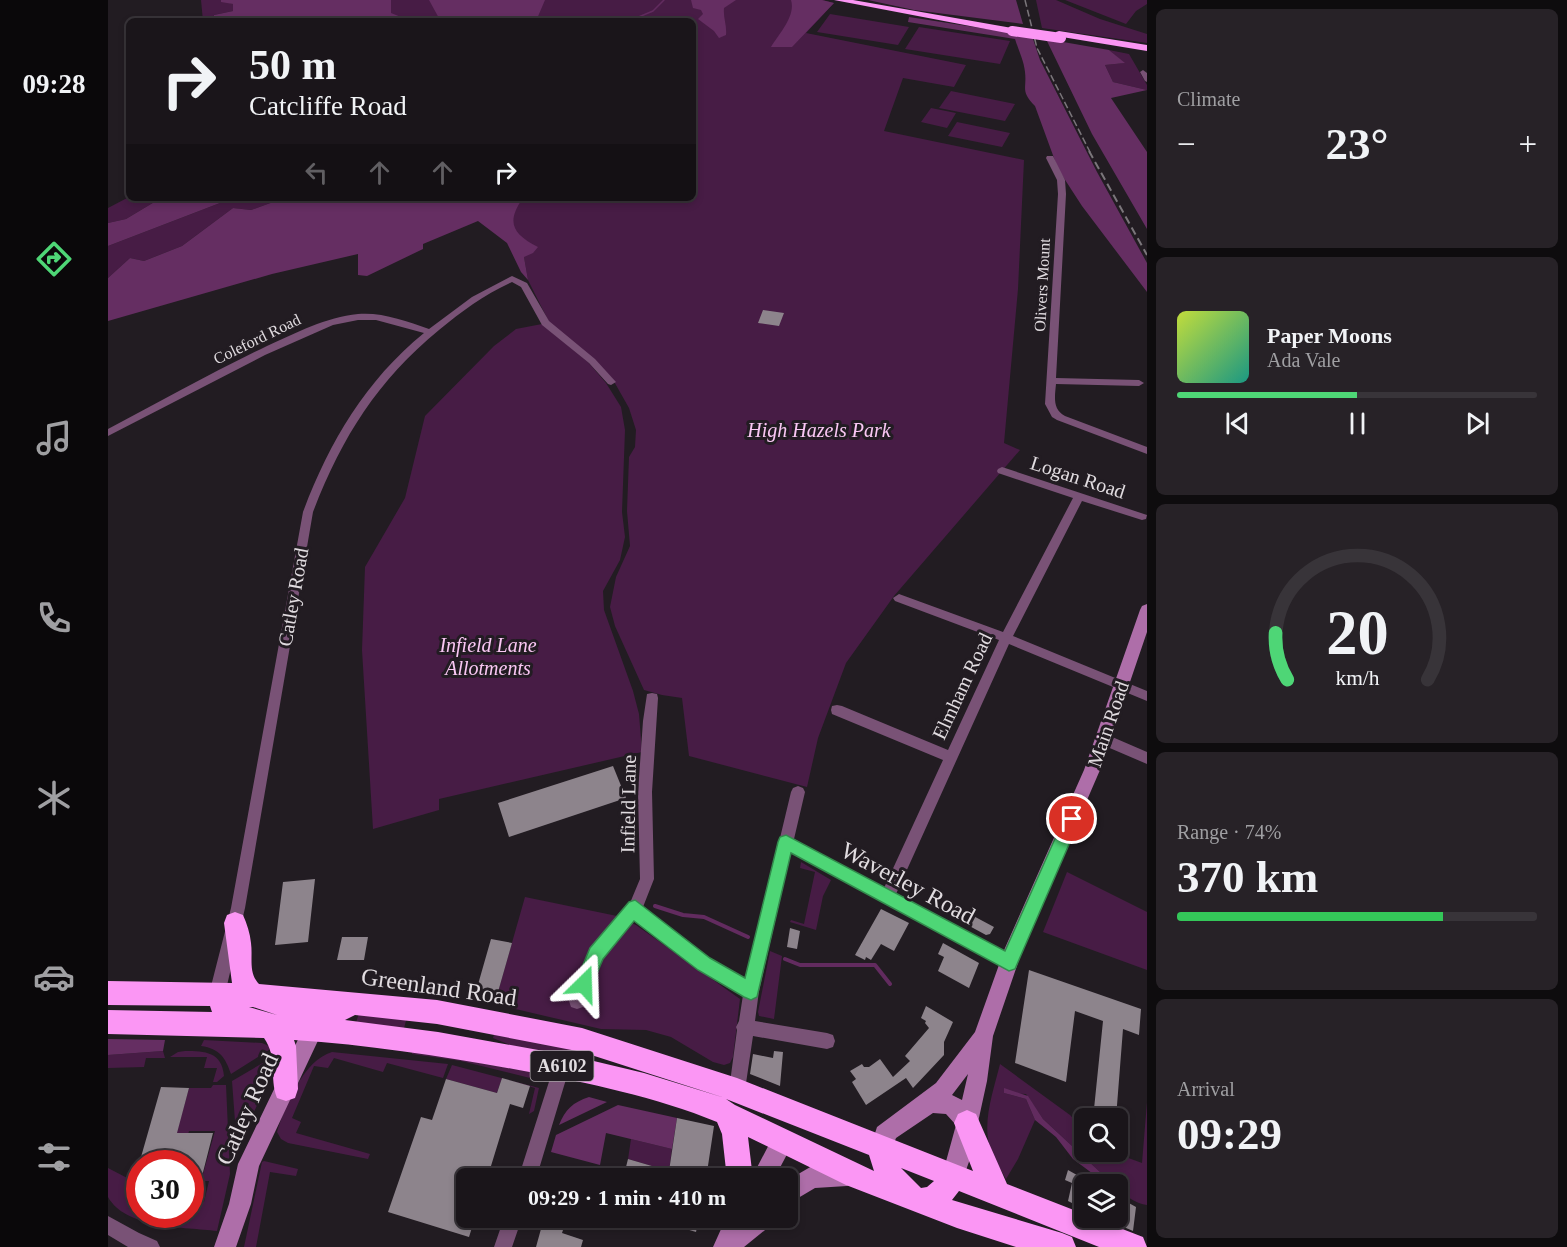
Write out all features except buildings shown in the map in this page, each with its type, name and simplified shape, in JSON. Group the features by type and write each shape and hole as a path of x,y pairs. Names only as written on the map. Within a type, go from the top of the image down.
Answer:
{"highway":[{"path":"838,0 1147,50"},
{"path":"855,0 1013,29"},
{"path":"235,923 240,943 241,977 246,987 254,995 301,1011 309,1018 313,1030 328,1016 355,1003"},
{"name":"Greenland Road","path":"108,993 254,995 355,1003 437,1012 582,1040 731,1101 783,1141 853,1175 916,1201"},
{"path":"187,1023 199,1016 217,994"},
{"path":"217,994 222,1008 271,1027 284,1046 286,1089"},
{"name":"Greenland Road","path":"108,1022 187,1023 313,1030 436,1044 562,1066 731,1101 818,1123 953,1176"},
{"path":"731,1101 739,1168"},
{"path":"783,1141 802,1126 818,1123"},
{"path":"967,1123 999,1196"},
{"path":"881,1149 881,1157 890,1176 916,1201 926,1202 935,1198 945,1190 953,1176"},
{"name":"A6102","path":"953,1176 1133,1247"},
{"name":"A6102","path":"916,1201 983,1225 1062,1247"}],"main road":[{"name":"Main Road","path":"953,1176 967,1123 982,1036 1009,963 1057,854 1103,739 1147,610"},
{"name":"Catley Road","path":"225,1247 240,1204 249,1164 313,1030"},
{"name":"Main Road","path":"881,1149 885,1135 929,1103 952,1079 982,1036"},
{"path":"929,1103 945,1102 954,1106 967,1123"},
{"path":"768,1168 783,1141"},
{"path":"798,1186 812,1177 853,1175"},
{"path":"725,1247 733,1228"},
{"path":"725,1247 749,1228"}],"street":[{"name":"Olivers Mount","path":"1050,158 1062,184 1050,404 1056,415 1147,451"},
{"name":"Catley Road","path":"217,994 235,923 309,512 321,477 350,422 397,360 465,304 494,286 512,279 524,285 545,323 592,361 610,381"},
{"name":"Coleford Road","path":"108,433 243,362 318,326 338,320 376,317 395,320 429,332"},
{"path":"1052,381 1139,383"},
{"name":"Logan Road","path":"1002,471 1142,516"},
{"name":"Elmham Road","path":"887,897 1006,638 1079,496"},
{"path":"899,598 1006,638 1147,696"},
{"name":"Infield Lane","path":"577,1000 597,954 635,908 647,879 645,792 652,698"},
{"path":"837,710 950,757"},
{"path":"1103,739 1147,758"},
{"path":"731,1101 751,991 798,792"},
{"name":"Waverley Road","path":"786,842 1009,963"},
{"path":"635,908 639,915 704,964 751,991"},
{"path":"744,1027 827,1041"},
{"path":"531,1168 562,1066"},
{"path":"108,1225 133,1240 151,1247"},
{"path":"503,1247 510,1228"}],"green space":[{"path":"201,0 221,0 233,4 233,11 214,15 214,18 203,18"},
{"name":"High Hazels Park","path":"318,0 822,0 834,3 806,33 966,65 954,87 903,78 884,131 1024,160 1018,289 1004,443 1020,450 894,596 846,663 818,738 807,787 689,756 682,698 644,690 615,626 610,607 616,577 630,546 627,511 629,457 635,447 636,430 629,408 612,378 549,322 528,280 524,257 495,201 696,201 696,18 337,18"},
{"path":"1036,0 1056,0 1100,19 1147,34 1147,43 1042,28"},
{"path":"1065,0 1147,0 1147,4 1136,11 1126,24"},
{"path":"830,14 909,27 898,45 817,32"},
{"path":"919,27 1010,41 1000,64 905,49"},
{"path":"1109,50 1129,54 1147,85 1147,90 1113,82 1105,65 1124,63"},
{"path":"951,91 1015,104 1005,121 939,108"},
{"path":"931,108 956,113 947,128 921,122"},
{"path":"957,122 1010,133 1002,147 948,136"},
{"path":"126,199 126,201 156,201 126,219 108,223 108,208"},
{"path":"225,201 276,201 251,210 233,208 182,246 144,261 130,258 108,278 108,246"},
{"name":"Infield Lane Allotments","path":"542,324 588,362 606,383 621,407 625,430 622,512 625,537 620,560 603,591 604,610 633,691 639,714 642,752 439,799 439,810 373,829 362,650 365,567 405,498 425,416 494,346 516,329"},
{"path":"801,862 831,880 823,896 816,930 790,922 791,920 804,924 815,872 800,868"},
{"path":"1067,872 1147,912 1147,970 1043,932"},
{"path":"525,897 617,916 636,925 740,999 733,1057 730,1063 724,1065 713,1062 671,1037 646,1030 601,1029 498,1005 496,999"},
{"path":"770,951 782,956 774,1019 759,1016 758,1012"},
{"path":"359,1013 407,1017 403,1032 355,1026"},
{"path":"495,1031 584,1049 582,1062 517,1048 493,1038"},
{"path":"204,1040 262,1043 269,1046 269,1050 231,1074 221,1055 213,1049 201,1046"},
{"path":"163,1051 165,1058 146,1058 144,1067 108,1068 108,1055"},
{"path":"185,1051 211,1054 220,1062 224,1076 217,1082 213,1082 217,1068 204,1068 207,1057 170,1057"},
{"path":"412,1051 542,1074 546,1082 461,1061 412,1054"},
{"path":"332,1052 448,1064 443,1078 387,1063 383,1072 334,1058 328,1068 314,1066 292,1118 301,1122 296,1133 370,1154 368,1159 288,1143 281,1139 277,1132 285,1109 304,1074 313,1064"},
{"path":"273,1057 267,1084 237,1148 232,1081"},
{"path":"1000,1064 1070,1115 1074,1120 1074,1148 1043,1119 1026,1094 1004,1093 1026,1099 1035,1120 1018,1159 1006,1179 989,1144 987,1124"},
{"path":"452,1065 502,1078 497,1093 446,1079"},
{"path":"508,1080 539,1088 534,1111 529,1114 535,1088"},
{"path":"213,1085 226,1085 230,1174 217,1231 184,1228 204,1228 204,1202 209,1181 204,1181 204,1170 215,1131 189,1131 184,1150 172,1150 189,1088 211,1088"},
{"path":"1147,1102 1147,1205 1128,1197 1128,1174 1102,1174 1089,1162 1128,1162 1128,1158 1142,1163"},
{"path":"631,1139 672,1149 669,1168 659,1168 628,1159"},
{"path":"262,1162 298,1169 296,1176 270,1172 256,1247 244,1247"},
{"path":"108,1168 126,1177 126,1214 108,1197"}],"shaded area":[{"path":"221,0 391,0 391,13 404,18 214,18 214,15 233,11 233,4 221,2"},
{"path":"429,0 545,0 537,18 439,18"},
{"path":"691,0 736,0 724,8 726,35 719,38 714,31 698,19 703,14 701,10 693,8"},
{"path":"791,0 822,0 834,3 792,47 771,47 789,18"},
{"path":"868,0 1016,0 1023,24 914,10"},
{"path":"909,17 1032,36 1040,60 1147,263 1147,292 1082,206 1058,169 1035,106 1025,90 1024,68 1015,39 908,22"},
{"path":"1046,39 1109,50 1125,63 1105,65 1113,82 1147,90 1111,98 1147,152 1147,229 1092,134"},
{"path":"156,201 225,201 108,246 108,223 126,219"},
{"path":"276,201 521,201 513,221 514,227 522,237 538,247 533,253 524,257 528,280 521,272 507,243 478,221 423,244 423,249 367,276 358,275 358,254 272,274 108,321 108,278 130,258 144,261 182,246 233,208 251,210"},
{"path":"108,1039 165,1040 163,1051 108,1055"},
{"path":"1004,1088 1028,1096 1043,1119 1074,1148 1074,1160 1056,1137 1035,1120 1026,1099 1004,1093"},
{"path":"589,1097 607,1102 559,1125 570,1107"},
{"path":"618,1105 677,1118 672,1149 606,1133 600,1165 551,1152 556,1135"},
{"path":"1077,1162 1089,1162 1102,1174 1093,1174"}],"waterway":[{"path":"636,18 653,11 664,0"},
{"path":"655,906 683,915 704,917 748,937"},
{"path":"785,959 800,965 875,965 890,984"}],"railway":[{"path":"1025,0 1037,48 1090,152"},
{"path":"1089,151 1147,255"}],"route":[{"path":"584,984 605,942 635,908 639,915 704,964 751,991 786,842 1009,963 1072,819"}]}
